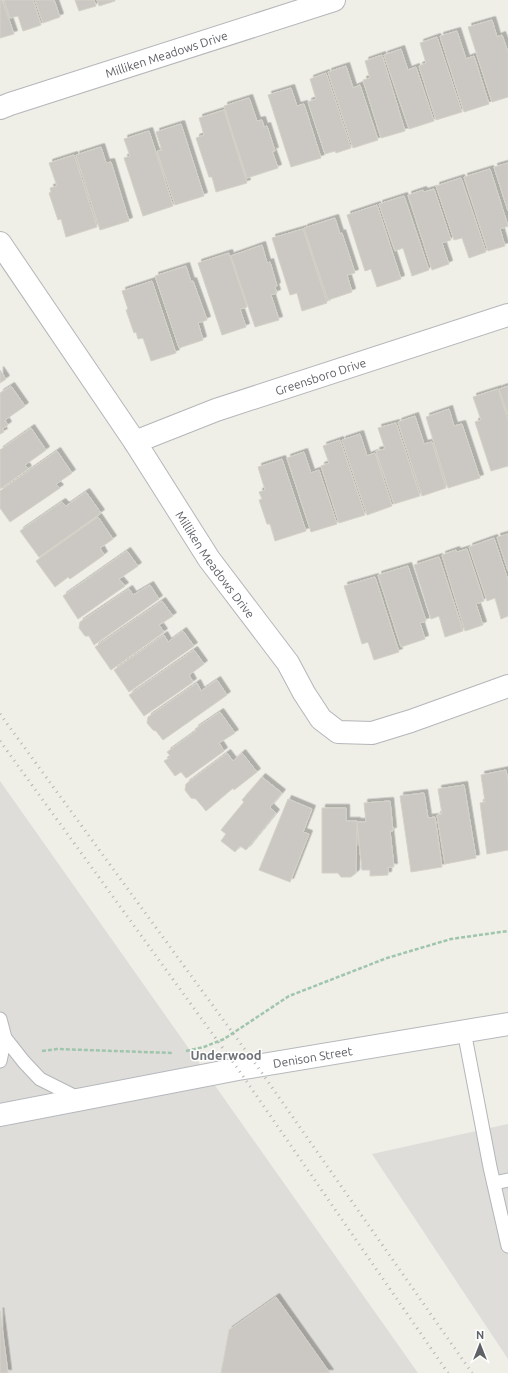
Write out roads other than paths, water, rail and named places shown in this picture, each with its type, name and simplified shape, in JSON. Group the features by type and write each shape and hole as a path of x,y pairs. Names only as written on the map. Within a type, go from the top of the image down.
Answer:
{"street":[{"name":"Milliken Meadows Drive","path":"0,108 334,0"},
{"name":"Milliken Meadows Drive","path":"0,243 135,442 209,559 288,663 304,693 321,719 338,732 372,733 411,721 508,686"},
{"name":"Greensboro Drive","path":"135,442 216,410 508,315"},
{"name":"Denison Street","path":"0,1115 238,1069 508,1024"}],"lane":[{"path":"0,1019 5,1038 40,1079 82,1099"},
{"path":"464,1031 508,1246"},
{"path":"0,1061 5,1038"},
{"path":"494,1183 508,1180"}],"railway":[{"path":"0,714 257,1066 472,1373"},
{"path":"0,741 238,1069 448,1373"}],"district":[{"name":"Underwood","path":"226,1055"}]}
